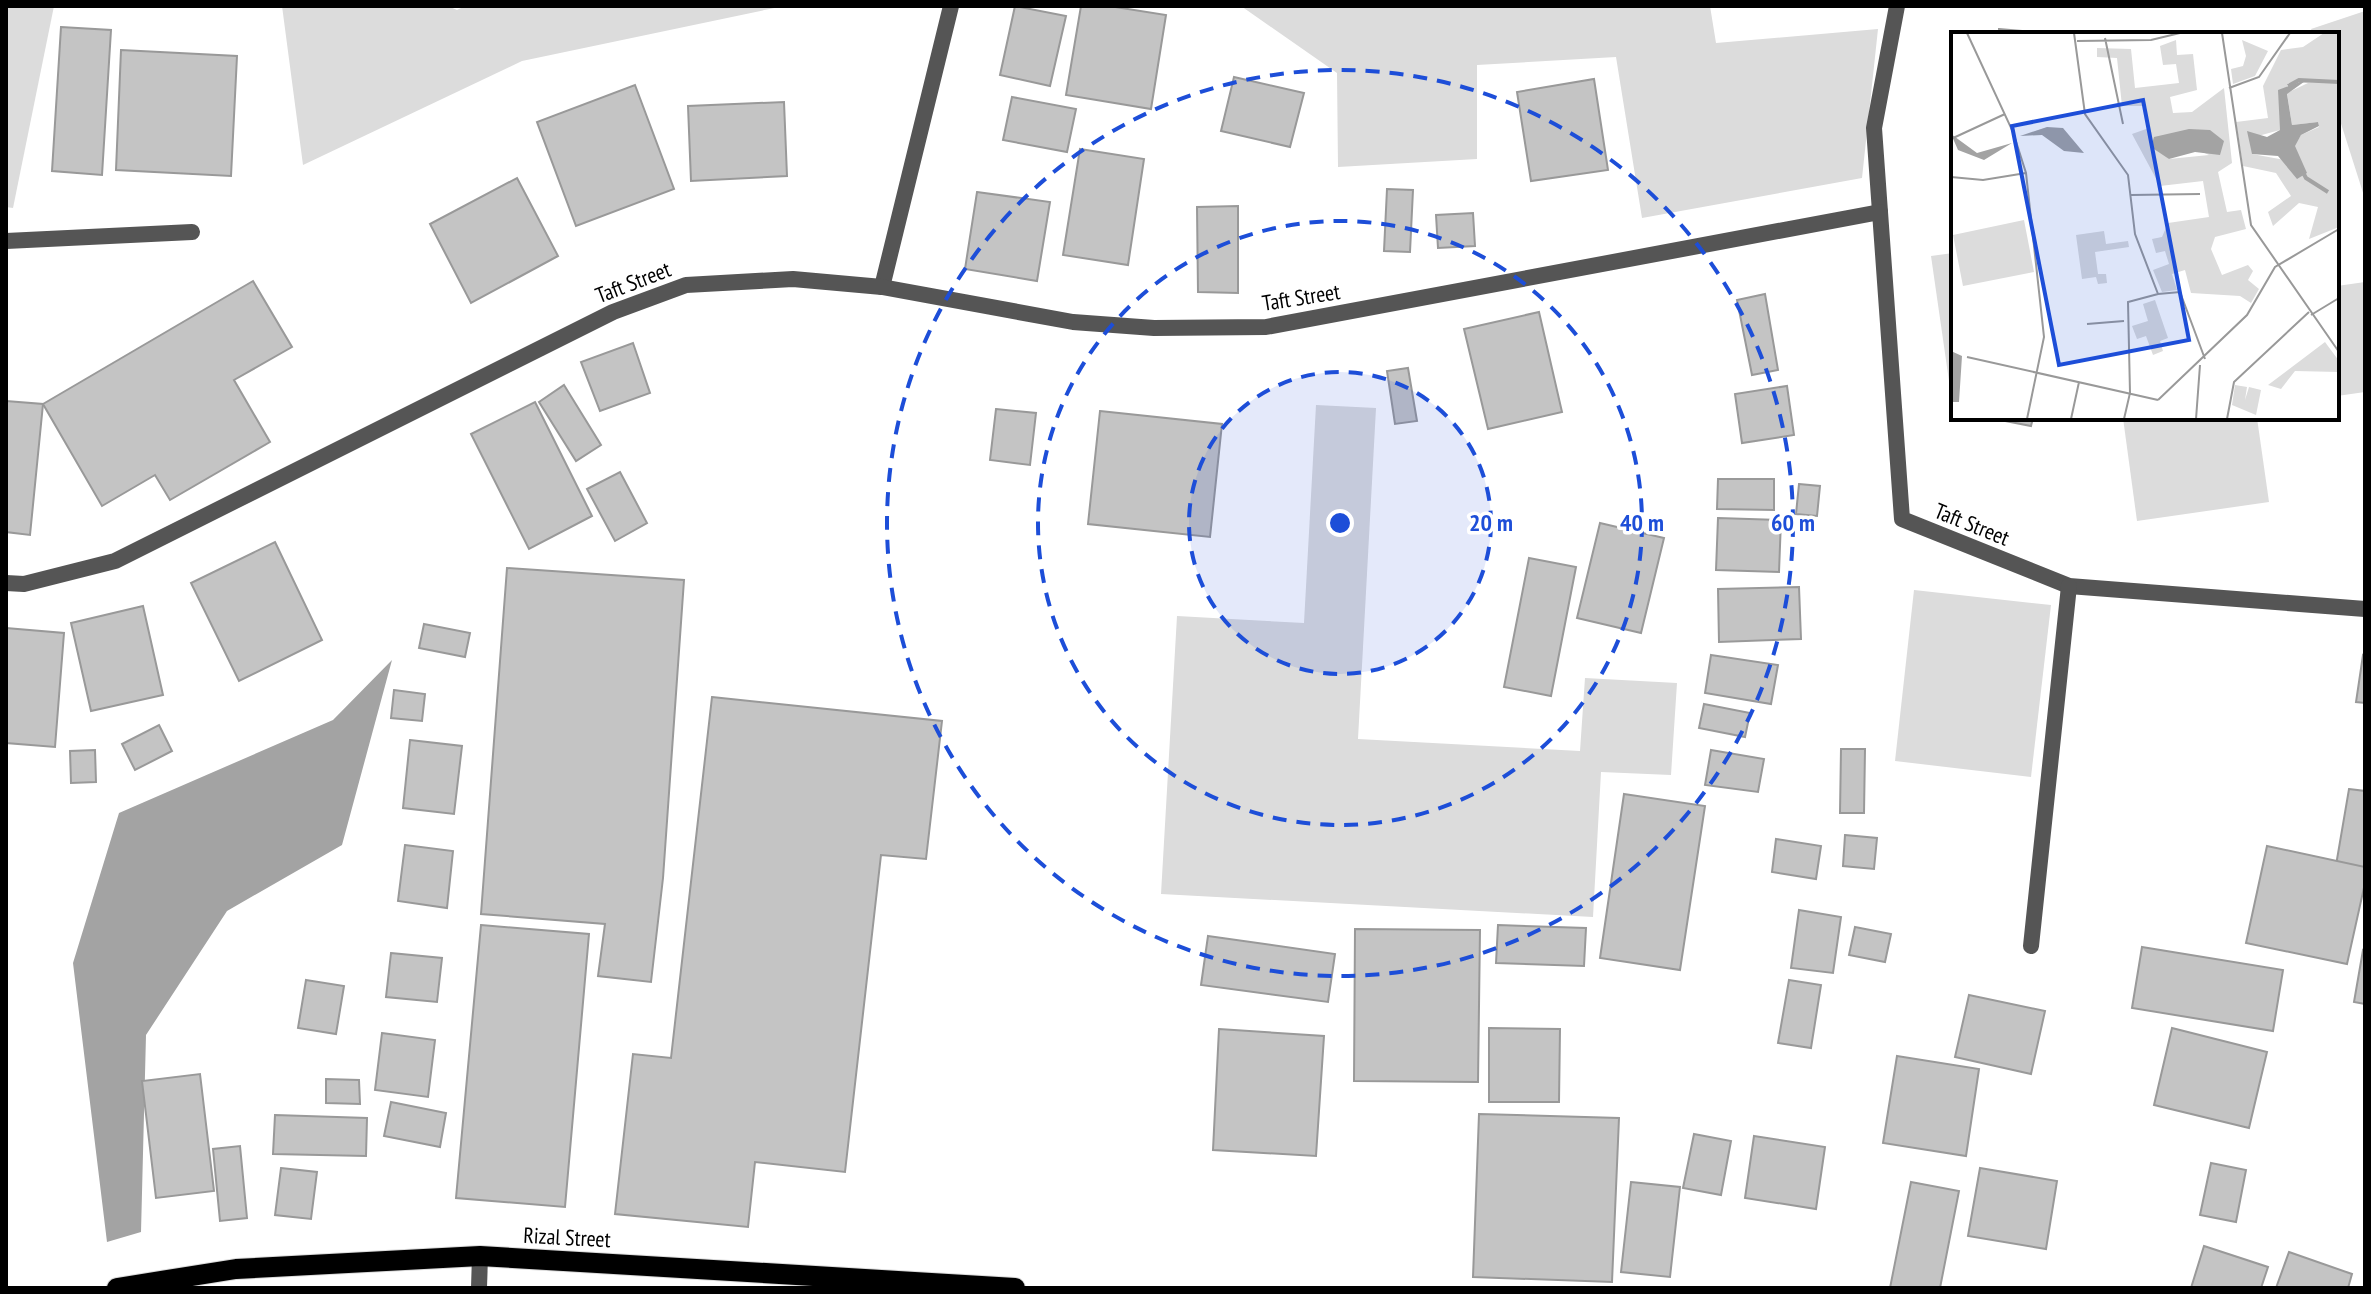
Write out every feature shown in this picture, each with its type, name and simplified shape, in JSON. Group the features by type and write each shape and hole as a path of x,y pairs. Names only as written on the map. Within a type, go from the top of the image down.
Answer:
{"main road":[{"name":"Rizal Street","path":"117,1288 236,1269 480,1256 1015,1288"}],"street":[{"path":"882,287 951,6"},
{"path":"1880,212 1874,128 1897,6"},
{"name":"Taft Street","path":"6,583 24,584 115,561 613,312 686,285 793,279 882,287 1073,322 1154,328 1266,327 1880,212 1902,519 2069,586 2365,609"},
{"path":"6,241 192,232"},
{"path":"2031,946 2069,586"},
{"path":"479,1288 480,1256"}],"shaded area":[{"path":"6,6 54,6 13,208 6,207"},
{"path":"282,6 448,6 457,10 465,6 784,6 522,61 303,165"},
{"path":"1241,6 1710,6 1716,43 1878,29 1862,178 1642,218 1616,57 1477,65 1477,159 1338,167 1337,73"},
{"path":"2365,11 2365,199 2339,117 2339,32 2312,32 2311,29"},
{"path":"1951,253 1949,381 1931,256"},
{"path":"2365,282 2365,392 2339,396 2339,286"},
{"path":"1316,405 1376,408 1358,739 1580,751 1585,678 1677,683 1671,775 1601,772 1593,917 1161,894 1177,616 1304,623"},
{"path":"2123,420 2257,420 2269,502 2137,521"},
{"path":"1914,590 2051,605 2031,777 1895,761"},
{"path":"392,660 342,845 227,911 146,1035 141,1232 107,1242 73,963 119,813 333,720"}],"building":[{"path":"1015,6 1066,16 1050,86 1000,75"},
{"path":"1081,6 1109,6 1166,15 1151,109 1066,95"},
{"path":"61,27 111,30 102,175 52,171"},
{"path":"1999,29 2034,32 1999,32"},
{"path":"121,50 237,56 231,176 116,170"},
{"path":"1234,77 1304,93 1290,147 1221,131"},
{"path":"1594,79 1608,170 1531,181 1517,92"},
{"path":"635,85 674,189 576,226 537,122"},
{"path":"1012,97 1076,109 1067,152 1003,140"},
{"path":"784,102 787,176 691,181 688,106"},
{"path":"1080,149 1144,159 1128,265 1063,255"},
{"path":"517,178 558,256 471,303 430,224"},
{"path":"1387,189 1413,190 1410,252 1384,251"},
{"path":"977,192 1050,202 1037,281 965,269"},
{"path":"1238,206 1238,293 1198,292 1197,207"},
{"path":"1473,213 1475,246 1438,248 1436,215"},
{"path":"253,281 292,347 234,380 270,442 170,500 155,475 102,506 43,404"},
{"path":"1765,294 1778,370 1752,375 1737,300"},
{"path":"1539,312 1562,412 1488,429 1464,329"},
{"path":"633,343 650,393 600,411 581,362"},
{"path":"1408,368 1417,421 1395,424 1387,371"},
{"path":"564,385 601,445 576,461 539,402"},
{"path":"1787,386 1794,435 1742,443 1735,394"},
{"path":"6,401 43,404 30,535 6,532"},
{"path":"535,402 592,516 529,549 471,434"},
{"path":"996,409 1036,413 1030,465 990,460"},
{"path":"1100,411 1222,424 1210,537 1088,524"},
{"path":"2000,420 2032,420 2031,426"},
{"path":"620,472 647,523 615,541 587,489"},
{"path":"1718,479 1774,479 1774,510 1717,509"},
{"path":"1799,484 1820,486 1817,516 1796,514"},
{"path":"1718,518 1781,520 1779,572 1716,570"},
{"path":"1600,523 1664,538 1641,633 1577,618"},
{"path":"275,542 322,640 239,681 191,583"},
{"path":"1529,558 1576,567 1551,696 1504,687"},
{"path":"507,568 684,580 663,878 651,982 598,976 605,924 481,914"},
{"path":"1799,587 1801,639 1719,642 1718,589"},
{"path":"143,606 163,695 91,711 71,623"},
{"path":"424,624 470,633 465,657 419,648"},
{"path":"6,628 64,633 55,747 6,743"},
{"path":"1711,655 1778,665 1771,704 1705,693"},
{"path":"2365,656 2365,703 2356,702"},
{"path":"394,690 425,694 422,721 391,718"},
{"path":"712,697 942,721 926,859 881,855 845,1172 755,1162 748,1227 615,1214 633,1054 671,1058"},
{"path":"1704,704 1750,713 1745,737 1699,728"},
{"path":"159,725 172,751 135,770 122,744"},
{"path":"410,740 462,746 454,814 403,808"},
{"path":"1841,749 1865,749 1864,813 1840,813"},
{"path":"95,750 96,782 71,783 70,751"},
{"path":"1711,750 1764,759 1758,792 1705,785"},
{"path":"2349,789 2365,791 2365,882 2334,877"},
{"path":"1624,794 1705,806 1680,970 1600,958"},
{"path":"1845,835 1877,838 1874,869 1843,866"},
{"path":"1776,839 1821,846 1816,879 1772,872"},
{"path":"405,845 453,851 447,908 398,901"},
{"path":"2267,846 2365,867 2365,883 2347,964 2246,943"},
{"path":"1799,910 1841,917 1833,973 1791,968"},
{"path":"481,925 589,934 565,1207 456,1198"},
{"path":"1498,925 1586,928 1584,966 1496,963"},
{"path":"1855,927 1891,934 1885,962 1849,955"},
{"path":"1355,929 1480,930 1478,1082 1354,1081"},
{"path":"1208,936 1335,954 1328,1002 1201,985"},
{"path":"2142,947 2283,970 2273,1031 2132,1008"},
{"path":"2365,951 2365,1004 2354,1002"},
{"path":"391,953 442,958 437,1002 386,997"},
{"path":"306,980 344,986 336,1034 298,1028"},
{"path":"1789,980 1821,985 1811,1048 1778,1043"},
{"path":"1969,995 2045,1011 2031,1074 1955,1057"},
{"path":"1489,1028 1560,1029 1559,1102 1489,1102"},
{"path":"2172,1028 2267,1052 2249,1128 2154,1105"},
{"path":"1219,1029 1324,1036 1316,1156 1213,1150"},
{"path":"382,1033 435,1040 428,1097 375,1090"},
{"path":"1897,1056 1979,1069 1966,1156 1883,1143"},
{"path":"200,1074 214,1191 156,1198 142,1081"},
{"path":"326,1079 359,1080 360,1104 326,1103"},
{"path":"391,1102 446,1113 440,1147 384,1136"},
{"path":"1479,1114 1619,1118 1612,1282 1473,1277"},
{"path":"275,1115 367,1118 366,1156 273,1154"},
{"path":"1694,1134 1731,1141 1721,1195 1683,1188"},
{"path":"1754,1136 1825,1147 1816,1209 1745,1198"},
{"path":"240,1146 247,1218 220,1221 213,1149"},
{"path":"2211,1163 2246,1170 2236,1222 2200,1215"},
{"path":"281,1168 317,1172 311,1219 275,1215"},
{"path":"1980,1168 2057,1181 2046,1249 1968,1236"},
{"path":"1631,1182 1680,1187 1670,1277 1621,1272"},
{"path":"1911,1182 1959,1191 1940,1288 1890,1288"},
{"path":"2204,1246 2268,1267 2261,1288 2191,1288"},
{"path":"2289,1252 2352,1274 2348,1288 2276,1288"}]}
